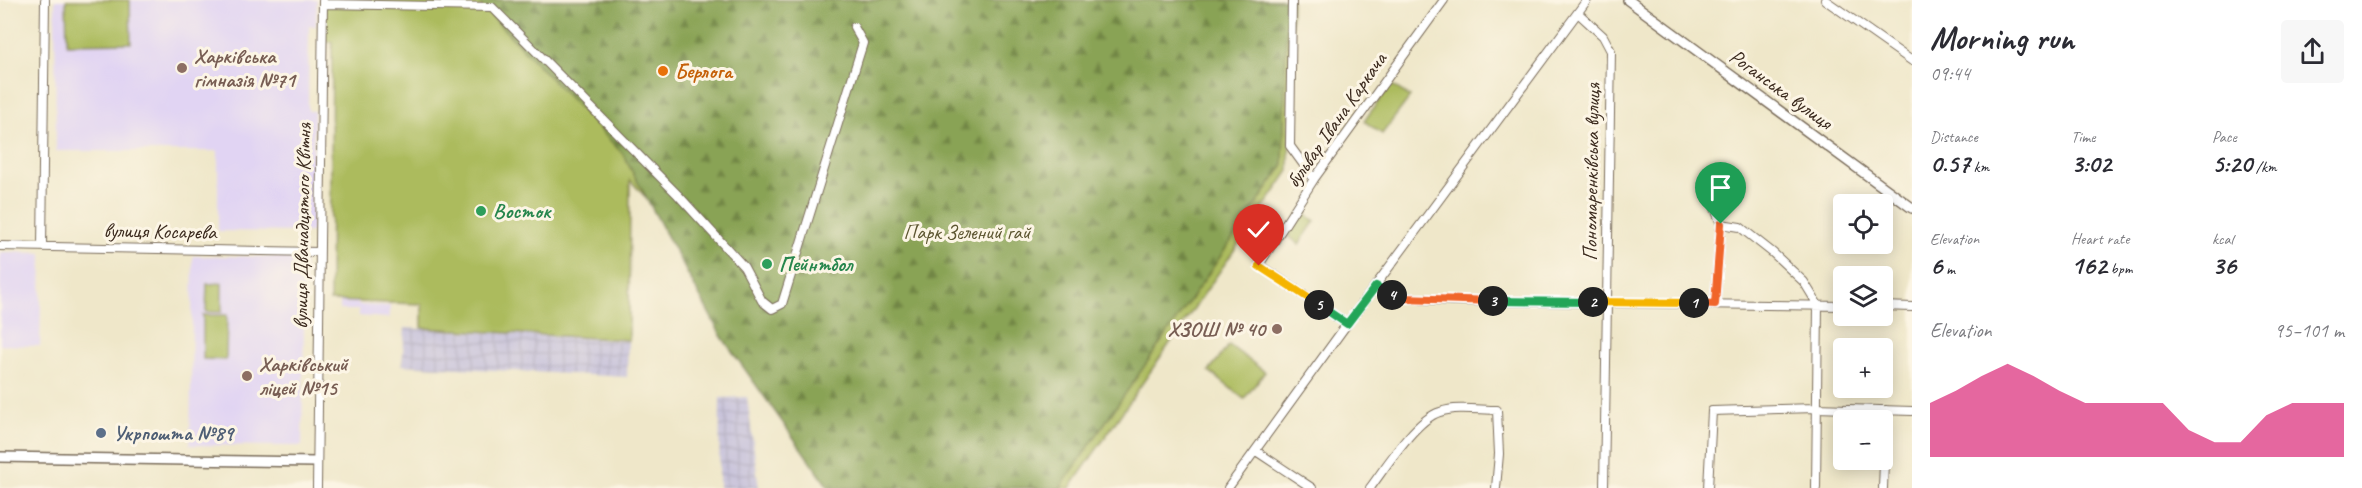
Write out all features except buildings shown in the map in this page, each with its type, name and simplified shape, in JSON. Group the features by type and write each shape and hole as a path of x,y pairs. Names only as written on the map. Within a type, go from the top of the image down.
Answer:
{"main road":[{"name":"Роганська вулиця","path":"1628,0 1912,208"},
{"path":"0,457 316,462"}],"street":[{"path":"42,247 45,0"},
{"path":"1292,0 1290,146 1314,179"},
{"name":"бульвар Івана Каркача","path":"1347,324 1259,266 1314,179 1444,0"},
{"path":"1228,488 1587,0"},
{"path":"1825,0 1912,61"},
{"path":"323,2 492,7 678,195 744,267 762,301 772,309 782,304 863,43 854,27"},
{"name":"вулиця Дванадцятого Квітня","path":"317,488 323,2"},
{"name":"Пономаренківська вулиця","path":"1578,13 1603,36 1611,51 1604,488"},
{"path":"1707,188 1721,224 1715,304"},
{"path":"1721,224 1740,227 1773,253 1804,282 1818,305 1816,488"},
{"name":"вулиця Косарєва","path":"0,246 319,252"},
{"path":"1376,286 1386,293 1403,298 1459,301 1833,306"},
{"path":"1893,306 1912,307"},
{"path":"1708,488 1712,411 1816,408 1886,410"},
{"path":"1370,488 1421,423 1440,412 1466,409 1497,410 1499,454 1496,488"},
{"path":"1893,410 1912,411"},
{"path":"1256,451 1312,488"},
{"path":"1883,488 1884,470"}],"shaded area":[{"name":"Харківська гімназія №71","path":"55,0 317,0 316,26 309,26 308,111 314,111 312,232 218,231 218,151 56,151"},
{"path":"0,252 42,253 40,346 0,345"},
{"name":"Харківський ліцей №15","path":"193,256 305,257 302,446 190,445"},
{"path":"340,301 358,302 358,305 390,306 389,318 359,316 359,310 340,310"},
{"path":"405,328 628,341 627,377 402,365"},
{"path":"747,397 759,488 719,488 720,398"}],"green space":[{"path":"66,0 130,0 131,43 67,44"},
{"name":"Парк Зелений гай","path":"323,0 1292,0 1289,171 1070,488 830,488 730,291 630,180 629,340 422,328 422,304 330,301 332,42 322,42"},
{"name":"Парк Зелений гай","path":"448,0 1287,0 1283,166 1060,488 829,488 722,337 622,153 477,1"},
{"path":"1391,84 1410,97 1382,134 1364,121"},
{"path":"1304,213 1315,221 1299,244 1288,236"},
{"path":"222,283 222,312 206,312 207,284"},
{"path":"203,315 227,315 226,360 203,359"},
{"path":"1229,345 1265,372 1244,399 1209,371"}],"place":[{"name":"Харківська гімназія №71","path":"182,68"},
{"name":"Берлога","path":"663,71"},
{"name":"Восток","path":"481,211"},
{"name":"Пейнтбол","path":"767,264"},
{"name":"ХЗОШ № 40","path":"1277,329"},
{"name":"Харківський ліцей №15","path":"247,376"},
{"name":"Укрпошта №89","path":"101,433"}],"route":[{"path":"1259,266 1347,324 1376,286 1386,293 1403,298 1459,301 1715,304 1721,224"}]}
